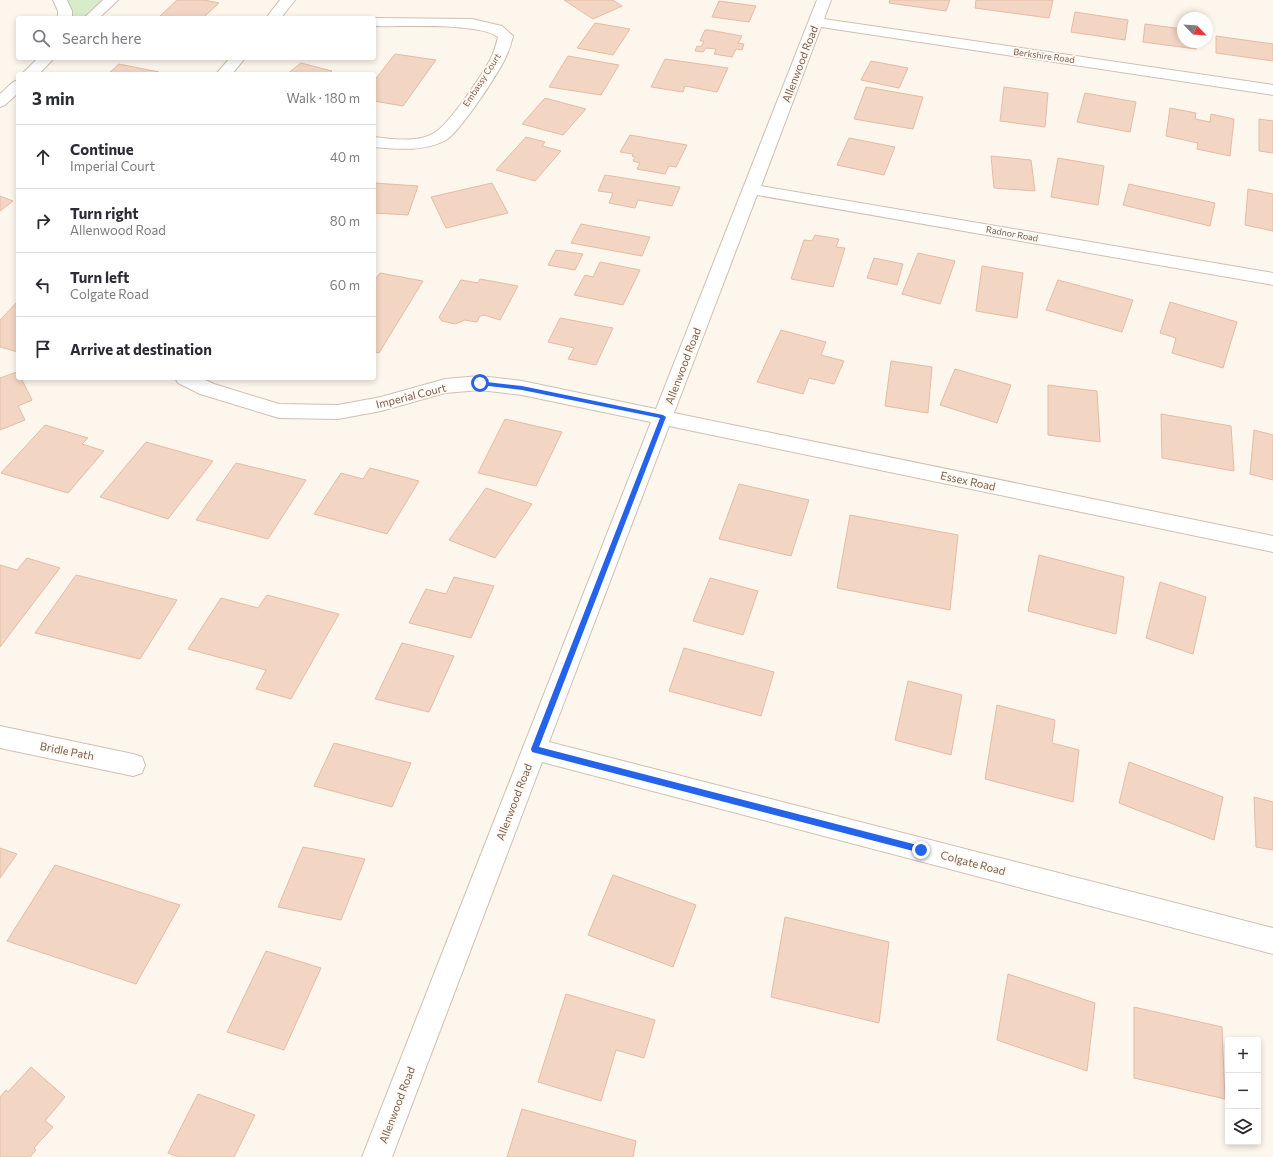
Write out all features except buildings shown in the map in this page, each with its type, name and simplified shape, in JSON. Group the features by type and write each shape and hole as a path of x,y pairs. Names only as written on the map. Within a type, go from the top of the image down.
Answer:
{"street":[{"path":"60,0 65,11 65,16"},
{"path":"93,16 111,0"},
{"path":"275,16 288,0"},
{"name":"Allenwood Road","path":"377,1157 824,0"},
{"name":"Embassy Court","path":"376,22 472,23 497,29 506,36 500,55 476,93 443,135 428,141 394,144 376,142"},
{"name":"Berkshire Road","path":"816,22 1273,90"},
{"path":"32,72 45,60"},
{"path":"226,72 236,60"},
{"path":"0,102 16,87"},
{"name":"Radnor Road","path":"751,189 1273,279"},
{"name":"Imperial Court","path":"189,380 207,389 279,411 338,412 381,404 445,386 480,383 522,388 663,417"},
{"name":"Essex Road","path":"663,417 1273,544"},
{"name":"Bridle Path","path":"0,737 133,765"},
{"name":"Colgate Road","path":"534,749 1273,941"}],"green space":[{"path":"60,0 111,0 93,16 64,16"}],"route":[{"path":"480,383 522,388 663,417 534,749 921,850"}]}
